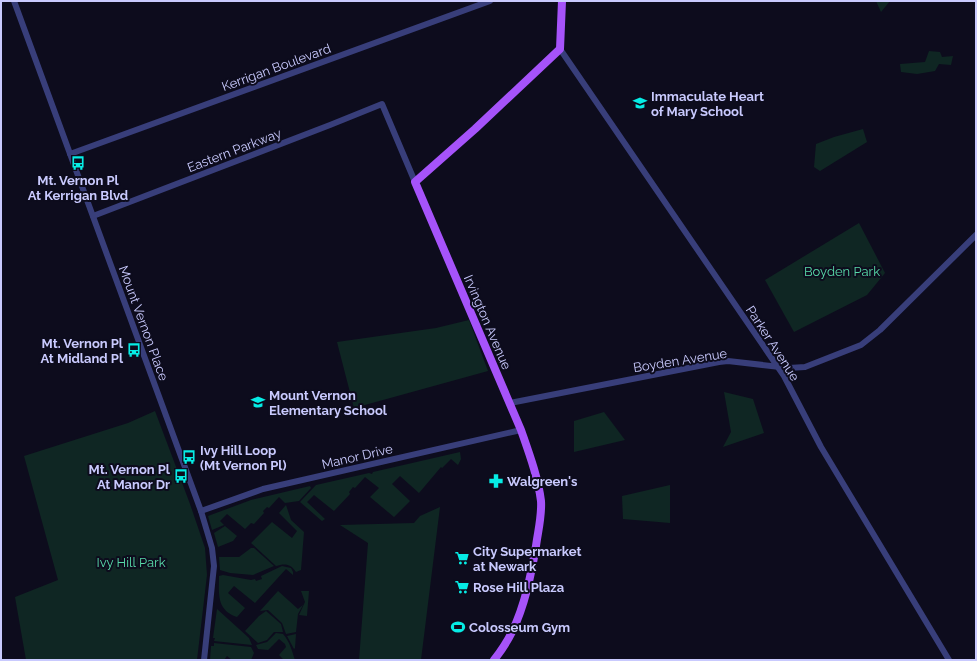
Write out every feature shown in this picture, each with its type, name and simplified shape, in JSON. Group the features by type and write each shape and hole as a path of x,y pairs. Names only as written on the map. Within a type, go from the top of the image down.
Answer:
{"main road":[{"path":"415,182 486,119 560,49 562,1"},
{"name":"Irvington Avenue","path":"415,182 521,430 536,478 541,500 541,516 528,585 521,610 512,632 494,660"}],"street":[{"name":"Mount Vernon Place","path":"14,1 201,511 212,548 214,566 204,660"},
{"name":"Kerrigan Boulevard","path":"70,154 490,1"},
{"name":"Parker Avenue","path":"560,49 777,366 789,386 820,447 949,660"},
{"name":"Eastern Parkway","path":"93,216 382,104 415,182"},
{"name":"Boyden Avenue","path":"510,403 719,362 728,361 789,368 805,367 861,345 880,330 976,235"},
{"name":"Manor Drive","path":"201,511 263,489 521,430"}],"green space":[{"path":"876,1 890,1 881,12"},
{"path":"929,51 940,52 942,57 953,56 951,65 939,64 935,71 917,74 901,72 900,64 925,62"},
{"path":"863,129 867,142 820,171 814,167 816,144"},
{"name":"Boyden Park","path":"859,223 885,273 867,295 794,332 765,280"},
{"path":"469,320 488,371 354,408 337,342 436,328"},
{"path":"724,392 753,399 764,433 723,447 731,432"},
{"name":"Ivy Hill Park","path":"155,411 205,548 207,575 197,660 26,660 15,597 58,580 24,456 128,423"},
{"path":"604,412 625,440 574,452 574,421"},
{"path":"460,452 461,459 458,465 451,459 442,468 441,467 419,493 400,476 392,484 410,501 394,517 370,497 379,488 365,477 355,488 353,487 349,492 350,494 334,511 314,495 307,502 325,519 322,521 300,502 316,485 369,473 372,474 373,472"},
{"path":"670,485 670,523 623,519 622,496"},
{"path":"310,486 311,488 299,501 285,503 279,497 269,508 267,507 263,511 264,513 254,524 251,523 245,529 227,514 220,521 224,525 212,530 208,516 251,500"},
{"path":"286,505 291,520 304,532 301,570 296,572 288,565 276,566 251,543 272,522 292,538 297,531 279,513"},
{"path":"440,507 421,660 359,660 368,543 340,525 414,523 420,516"},
{"path":"225,526 237,536 233,541 218,547 214,533"},
{"path":"251,548 254,548 274,566 253,575 230,573 220,570 219,557 239,557"},
{"path":"282,566 291,568 293,575 286,569 255,603 234,586 228,593 245,608 237,617 225,610 219,595 219,576 223,575 251,580 255,579 256,581 262,579 261,576"},
{"path":"278,591 298,609 303,605 298,614 296,632 286,634 282,623 268,610 260,611"},
{"path":"301,591 309,591 307,616 299,615 305,602"},
{"path":"217,609 249,638 252,645 214,641 215,638 213,638"},
{"path":"266,611 281,624 283,632 274,632 267,640 258,643 245,631 259,616"},
{"path":"276,633 283,634 295,660 284,660 279,655 286,647 285,644 279,639 268,650 258,649 256,645 267,642"},
{"path":"296,634 295,648 294,649 287,636"},
{"path":"214,643 251,647 254,653 251,660 232,660 227,656 224,660 210,660 211,646 214,646"}],"place":[{"name":"Immaculate Heart of Mary School","path":"640,103"},
{"name":"Mt. Vernon Pl At Kerrigan Blvd","path":"78,163"},
{"name":"Mt. Vernon Pl At Midland Pl","path":"134,350"},
{"name":"Mount Vernon Elementary School","path":"258,402"},
{"name":"Ivy Hill Loop (Mt Vernon Pl)","path":"189,457"},
{"name":"Mt. Vernon Pl At Manor Dr","path":"181,476"},
{"name":"Walgreen's","path":"496,481"},
{"name":"City Supermarket at Newark","path":"462,558"},
{"name":"Rose Hill Plaza","path":"462,587"},
{"name":"Colosseum Gym","path":"458,627"}]}
